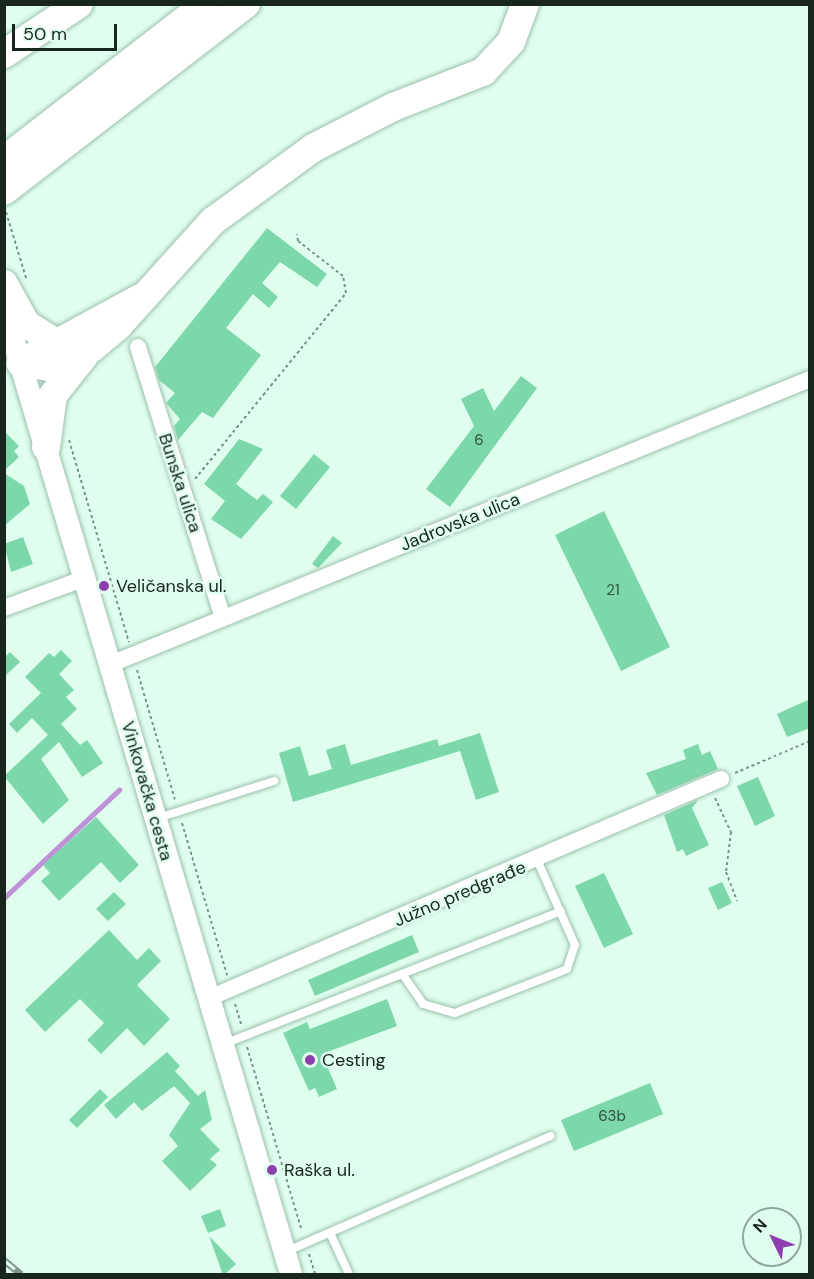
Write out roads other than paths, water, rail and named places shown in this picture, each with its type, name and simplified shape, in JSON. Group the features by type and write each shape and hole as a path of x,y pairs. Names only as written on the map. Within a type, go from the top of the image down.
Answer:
{"highway":[{"path":"4,54 16,37 79,4"},
{"path":"10,172 206,4"},
{"path":"10,172 246,4"},
{"path":"46,447 53,395 92,348 213,221 274,173 356,124 483,72 512,42 525,4"},
{"path":"4,284 26,324 57,343"},
{"path":"21,363 57,343 92,329 140,298"},
{"path":"21,363 48,366 92,348"}],"main road":[{"name":"Vinkovačka cesta","path":"4,308 291,1275"}],"street":[{"name":"Bunska ulica","path":"138,347 223,618"},
{"name":"Jadrovska ulica","path":"111,664 810,379"},
{"path":"4,608 85,578"},
{"name":"Južno predgrađe","path":"209,998 231,991 538,862 715,782"}],"lane":[{"path":"155,819 274,781"},
{"path":"403,975 423,1004 455,1013 552,975 575,959 575,945 538,862"},
{"path":"223,1045 561,911"},
{"path":"284,1252 551,1136"},
{"path":"330,1233 349,1275"}],"waterway":[{"path":"4,898 119,790"}],"railway":[{"path":"4,1260 21,1274"}],"place":[{"name":"Veličanska ul.","path":"104,586"},
{"name":"Cesting","path":"310,1060"},
{"name":"Raška ul.","path":"272,1170"}]}
